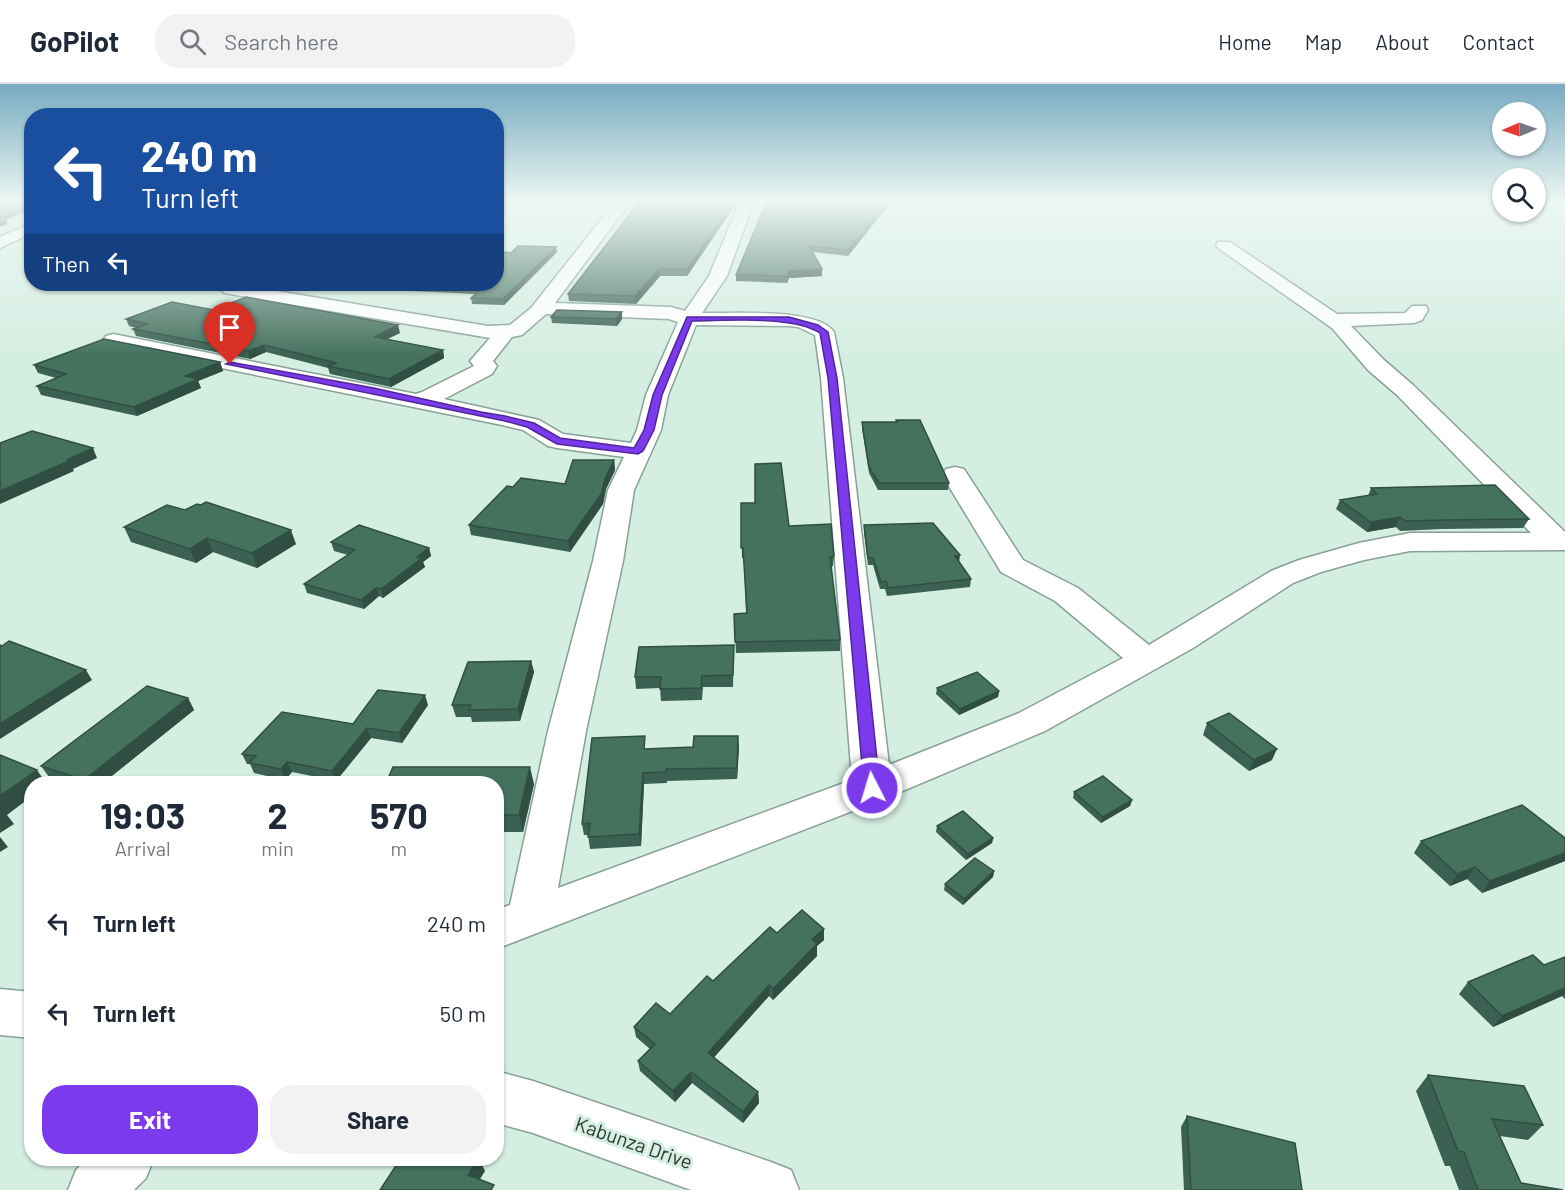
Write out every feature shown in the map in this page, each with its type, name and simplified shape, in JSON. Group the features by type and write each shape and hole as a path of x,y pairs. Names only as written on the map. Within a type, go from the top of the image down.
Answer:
{"street":[{"path":"242,291 505,333 516,331 541,308 584,253"},
{"path":"530,917 567,731 608,561 621,490 649,430 657,395 689,319 718,276 727,253"},
{"path":"1235,253 1333,320 1560,541"},
{"path":"541,308 671,313 689,319 789,320 803,322 824,332 832,378 872,788"},
{"path":"1333,320 1407,319 1415,316 1419,310"},
{"path":"418,400 430,397 484,369 486,366 482,361 505,333"},
{"path":"113,340 266,372 418,400 531,425 557,441 638,451"},
{"path":"955,475 1012,566 1053,587 1086,610 1146,660"},
{"path":"504,927 872,788 1032,722 1181,641 1282,577 1359,552 1410,542 1560,541"},
{"path":"0,1012 24,1014"},
{"name":"Kabunza Drive","path":"504,1099 533,1107 771,1190"},
{"path":"96,1190 118,1166"}],"building":[{"path":"504,253 550,253 503,299 471,298 479,291 504,291"},
{"path":"600,253 698,253 687,269 659,269 635,296 568,294"},
{"path":"745,253 813,253 822,269 789,271 787,276 736,275"},
{"path":"246,297 398,325 375,337 443,350 389,379 328,366 336,363 264,345 248,351 133,329 147,324 126,319 172,302 214,310"},
{"path":"557,310 622,312 616,319 551,317"},
{"path":"104,339 220,362 185,376 198,379 134,407 37,386 66,374 34,365"},
{"path":"896,420 920,420 949,483 879,483 869,467 862,422 897,422"},
{"path":"32,431 93,448 0,491 0,443"},
{"path":"573,460 614,460 601,494 568,541 469,525 507,486 513,487 521,478 565,484"},
{"path":"781,463 789,526 831,524 834,556 830,557 840,640 735,642 734,614 747,613 743,548 741,548 741,503 755,503 755,464"},
{"path":"1495,485 1529,519 1405,521 1400,517 1371,522 1340,500 1377,494 1371,488"},
{"path":"206,502 291,530 252,553 207,538 190,549 124,527 167,505 185,510"},
{"path":"933,523 960,555 955,556 971,579 888,588 886,581 881,582 873,558 868,558 864,525"},
{"path":"359,525 429,548 417,557 422,558 381,589 376,588 361,600 304,584 355,550 331,542"},
{"path":"9,641 86,670 0,724 0,645"},
{"path":"734,645 733,675 702,676 701,688 660,689 661,677 635,677 639,647"},
{"path":"531,661 518,709 469,710 471,705 452,705 468,662"},
{"path":"977,672 999,691 960,709 937,688"},
{"path":"147,686 188,698 89,776 72,776 41,766"},
{"path":"378,690 425,695 399,733 367,728 332,771 287,762 281,769 249,763 256,756 242,754 282,712 353,724"},
{"path":"1229,713 1277,749 1254,760 1207,723"},
{"path":"645,736 644,749 693,747 694,736 738,736 737,768 666,769 666,772 643,773 639,834 588,837 590,823 582,824 592,738"},
{"path":"0,755 37,770 28,776 24,776 24,779 0,796"},
{"path":"393,767 530,767 519,815 504,815 504,776 389,776"},
{"path":"1103,776 1132,800 1103,817 1074,792"},
{"path":"1522,805 1565,838 1565,853 1490,881 1475,867 1457,874 1421,841"},
{"path":"963,811 993,838 968,854 937,826"},
{"path":"975,858 994,871 964,899 945,884"},
{"path":"802,910 824,929 812,939 817,944 773,989 769,985 708,1053 758,1092 743,1112 691,1072 673,1091 638,1061 655,1044 634,1027 656,1003 670,1014 707,976 713,981 770,927 777,933"},
{"path":"1533,955 1544,965 1565,957 1565,988 1502,1016 1468,982"},
{"path":"1428,1075 1524,1086 1543,1125 1492,1119 1521,1183 1563,1190 1478,1190 1464,1152 1458,1151"},
{"path":"1187,1116 1295,1143 1302,1190 1191,1190"},
{"path":"396,1166 473,1166 468,1175 494,1185 491,1190 380,1190"}],"route":[{"path":"230,364 374,390 481,415 505,418 531,425 557,441 638,451 649,430 657,395 689,319 789,320 803,322 824,332 832,378 872,788"}]}
